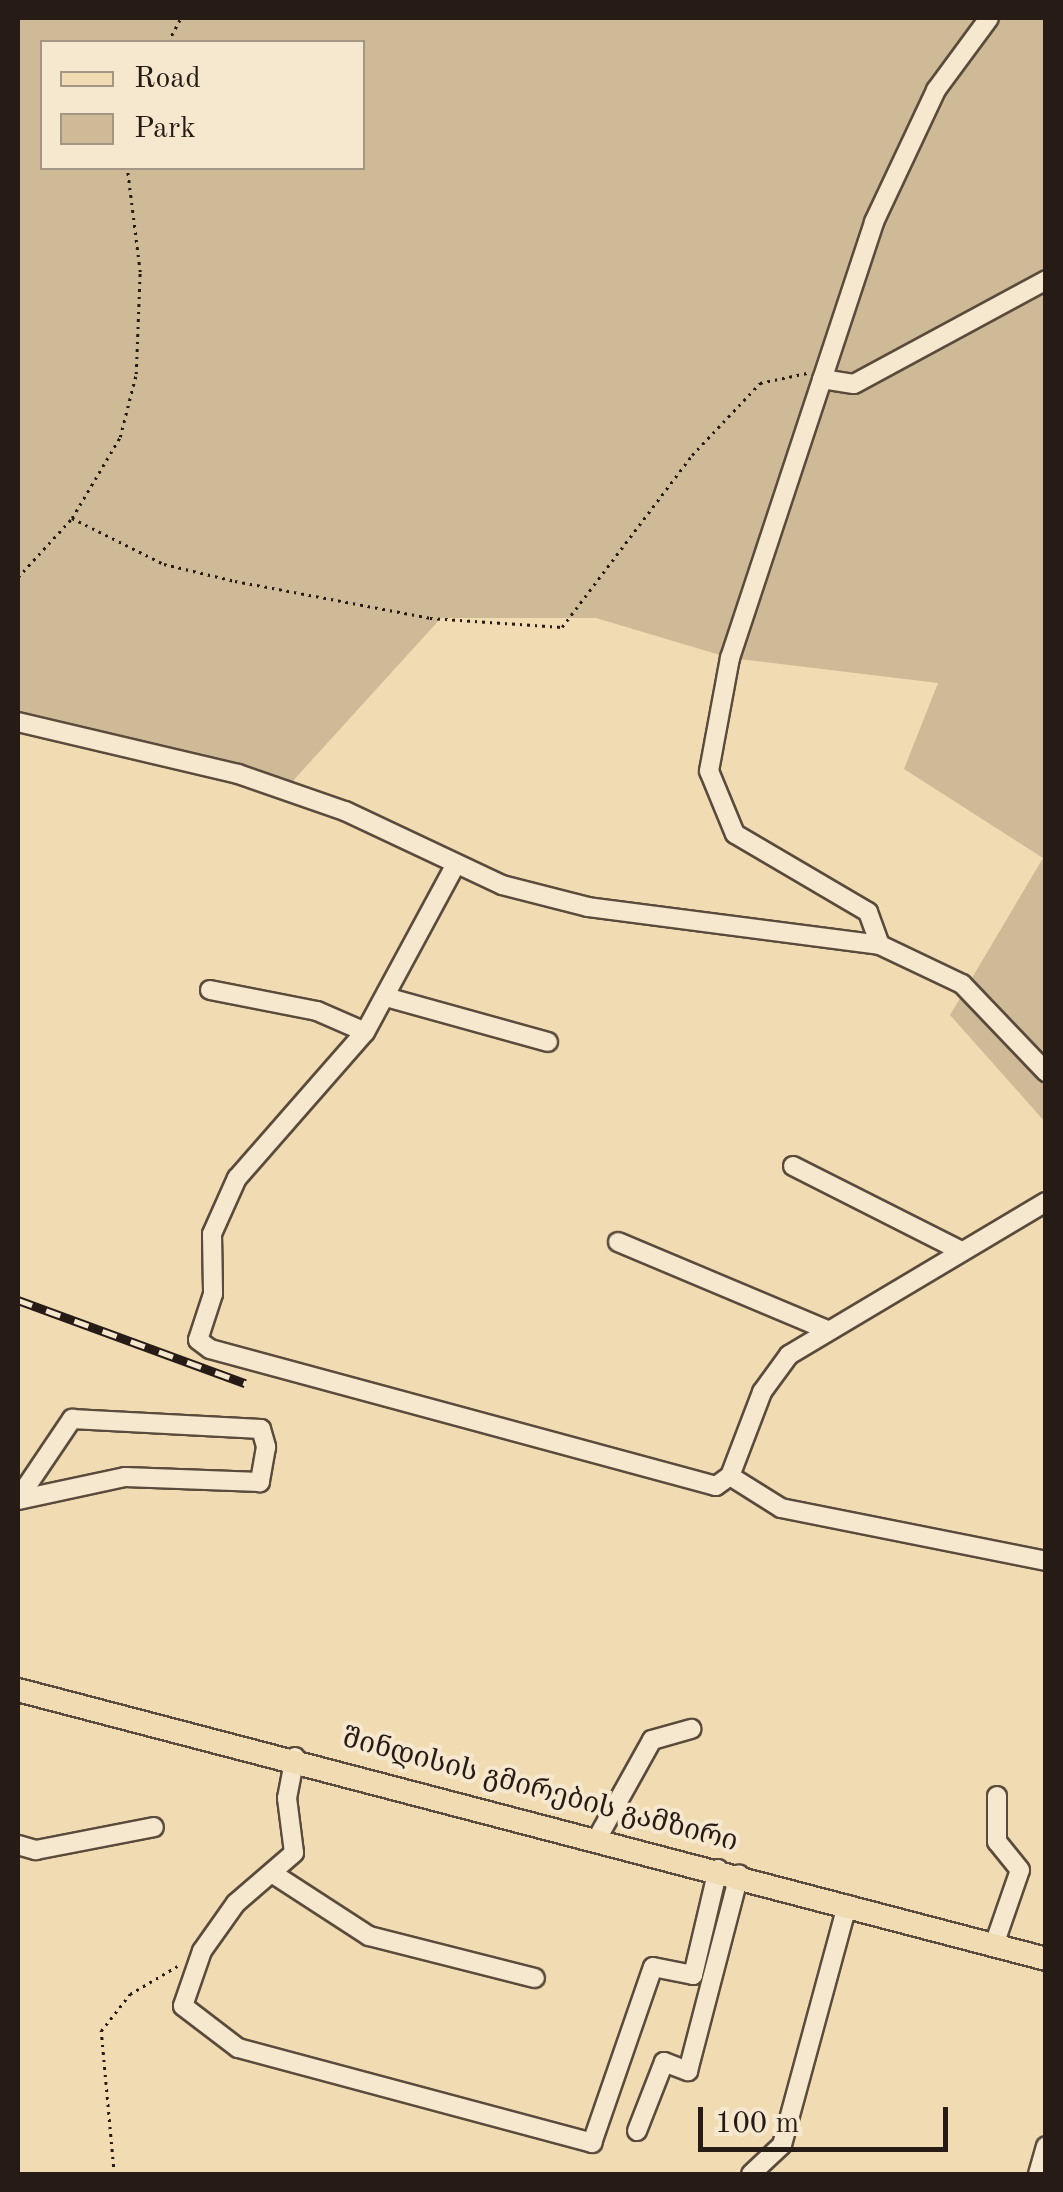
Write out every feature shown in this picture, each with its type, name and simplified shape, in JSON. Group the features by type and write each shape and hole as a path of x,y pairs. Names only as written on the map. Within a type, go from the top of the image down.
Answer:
{"main road":[{"name":"შინდისის გმირების გამზირი","path":"18,1690 295,1757 1046,1959"}],"street":[{"path":"880,946 868,912 735,834 709,771 730,658 874,222 936,90 989,18"},
{"path":"822,379 854,384 1046,280"},
{"path":"18,722 238,774 456,864 588,907 880,946 962,984 1046,1072"},
{"path":"456,864 365,1032 237,1178 212,1234 213,1294 198,1340 687,1484 716,1486 730,1476 762,1392 789,1355 1046,1202"},
{"path":"210,990 317,1010 365,1032"},
{"path":"386,997 548,1042"},
{"path":"793,1166 960,1250"},
{"path":"618,1242 827,1330"},
{"path":"72,1419 260,1429 266,1447 260,1482 124,1477 18,1499 72,1419"},
{"path":"730,1476 781,1508 1046,1561"},
{"path":"598,1837 652,1740 690,1729"},
{"path":"295,1757 288,1798 294,1854 275,1874 236,1903 202,1951 183,2006 238,2048 592,2143 653,1967 693,1976 729,1872"},
{"path":"994,1946 1020,1870 997,1842 997,1796"},
{"path":"18,1845 36,1850 154,1826"},
{"path":"637,2132 664,2062 688,2070 729,1872"},
{"path":"275,1874 369,1936 535,1978"},
{"path":"750,2174 782,2145 847,1905"},
{"path":"1038,2174 1046,2146"}],"path":[{"path":"169,40 182,18"},
{"path":"18,577 72,518 120,438 136,374 140,272 127,170"},
{"path":"72,518 164,564 235,581 430,618 562,628 692,455 760,383 796,369 822,379"},
{"path":"114,2174 101,2031 130,1994 202,1951"}],"green space":[{"path":"18,18 1045,18 1045,1122 950,1015 1043,858 904,769 938,683 730,658 596,618 441,618 281,794 18,733"}],"railway":[{"path":"18,1300 245,1383"}]}
